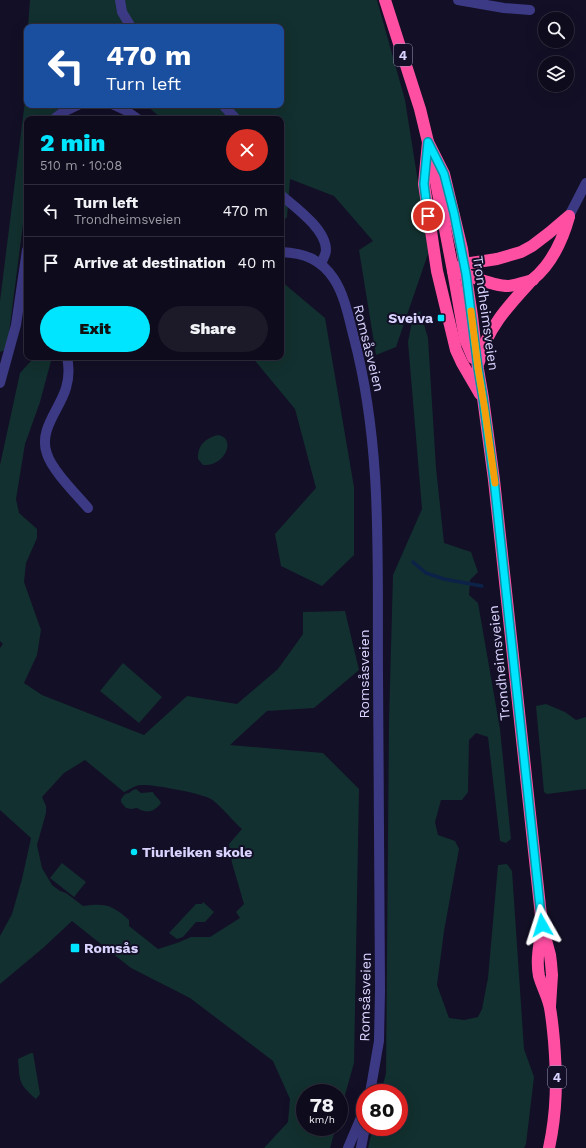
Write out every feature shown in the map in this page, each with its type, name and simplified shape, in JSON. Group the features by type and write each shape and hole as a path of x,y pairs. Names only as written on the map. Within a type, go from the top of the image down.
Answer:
{"highway":[{"name":"Trondheimsveien","path":"385,0 420,109 428,142 444,174 454,213 465,269 494,480 542,925 551,963 552,975 550,1006 557,1080 555,1110 549,1148"},
{"name":"Trondheimsveien","path":"428,142 424,184 429,226 439,277 456,350 472,382 483,398"},
{"path":"428,142 453,272 464,339 478,368"},
{"path":"453,272 520,252 540,241 569,216"},
{"path":"478,368 480,356 497,321 551,258 560,244 569,216"},
{"path":"465,269 490,284 502,286 533,280"}],"street":[{"path":"120,0 122,12 129,24"},
{"path":"458,0 504,8 530,10"},
{"path":"58,116 72,108"},
{"path":"121,108 134,116"},
{"path":"226,108 233,116"},
{"path":"569,216 586,183"},
{"path":"284,197 316,226 325,244 326,250 320,264"},
{"name":"Romsåsveien","path":"284,252 304,254 320,264 329,272 335,281 341,293 359,358 370,416 376,487 378,544 380,1002 379,1041 372,1084"},
{"path":"0,383 16,325 24,270"},
{"path":"67,360 67,384 48,427 45,448 55,468 88,508"},
{"path":"348,1148 356,1129"},
{"path":"360,1148 363,1136"}],"green space":[{"path":"30,0 377,0 405,100 429,251 396,347 376,355 359,250 373,241 334,196 290,179 287,217 284,220 284,116 159,116 149,108 284,108 284,24 28,24"},
{"path":"24,108 60,108 50,116 24,116 24,216 7,349 0,352 0,301"},
{"path":"284,284 325,318 354,487 354,555 322,586 281,566 275,534 316,488 295,409 254,360 284,360"},
{"path":"420,311 428,338 436,468 444,543 471,552 478,572 470,580 469,595 478,603 500,729 511,839 506,843 500,841 488,737 476,733 469,740 468,792 462,800 441,800 435,822 438,835 455,841 459,849 444,931 437,985 449,1018 464,1020 478,1017 482,1009 488,978 498,865 507,864 512,871 524,1049 534,1077 526,1144 524,1148 368,1148 371,1136 408,1136 408,1084 383,1084 386,1073 389,721 393,575 422,509 408,342 413,316"},
{"path":"33,360 50,360 40,402 25,444 16,499 19,513 37,529 37,538 26,563 24,582 41,630 37,655 24,683 42,695 144,735 187,696 237,704 278,669 303,634 303,612 345,611 359,670 314,708 267,711 230,745 323,753 359,789 354,1063 348,1084 296,1084 296,1136 333,1136 330,1148 264,1148 288,1122 290,1099 273,1061 190,998 131,968 72,921 43,948 0,984 0,936 12,914 22,879 31,838 0,810 0,648 3,644 0,641 0,465 20,373","holes":["85,760 124,792 141,785 176,789 211,799 242,829 229,844 232,863 244,904 236,912 240,918 210,937 191,937 158,949 129,926 129,920 113,908 103,905 83,906 66,893 60,891 52,885 42,868 37,845 46,813 46,806 42,797 64,773"]},
{"path":"218,435 224,437 227,441 226,452 217,462 203,465 198,459 200,446 209,438"},
{"path":"123,663 162,697 139,723 100,691"},
{"path":"546,704 565,712 576,720 586,717 586,789 547,794 544,792 536,706"},
{"path":"136,789 141,793 153,792 161,803 150,811 144,811 137,808 126,808 121,802 121,799 125,794"},
{"path":"62,863 86,882 74,897 50,878"},
{"path":"203,902 214,912 205,922 196,922 183,937 177,939 169,933 196,904 202,904"},
{"path":"33,1053 40,1094 36,1099 21,1082 19,1073 18,1059"}],"waterway":[{"path":"413,562 426,573 444,579 482,586"}],"slow traffic":[{"path":"471,311 495,483"}],"place":[{"name":"Sveiva","path":"441,318"},
{"name":"Tiurleiken skole","path":"134,852"},
{"name":"Romsås","path":"75,948"}],"route":[{"path":"428,216 424,184 428,142 444,174 462,249 466,274 478,368 489,436 542,925"}]}
